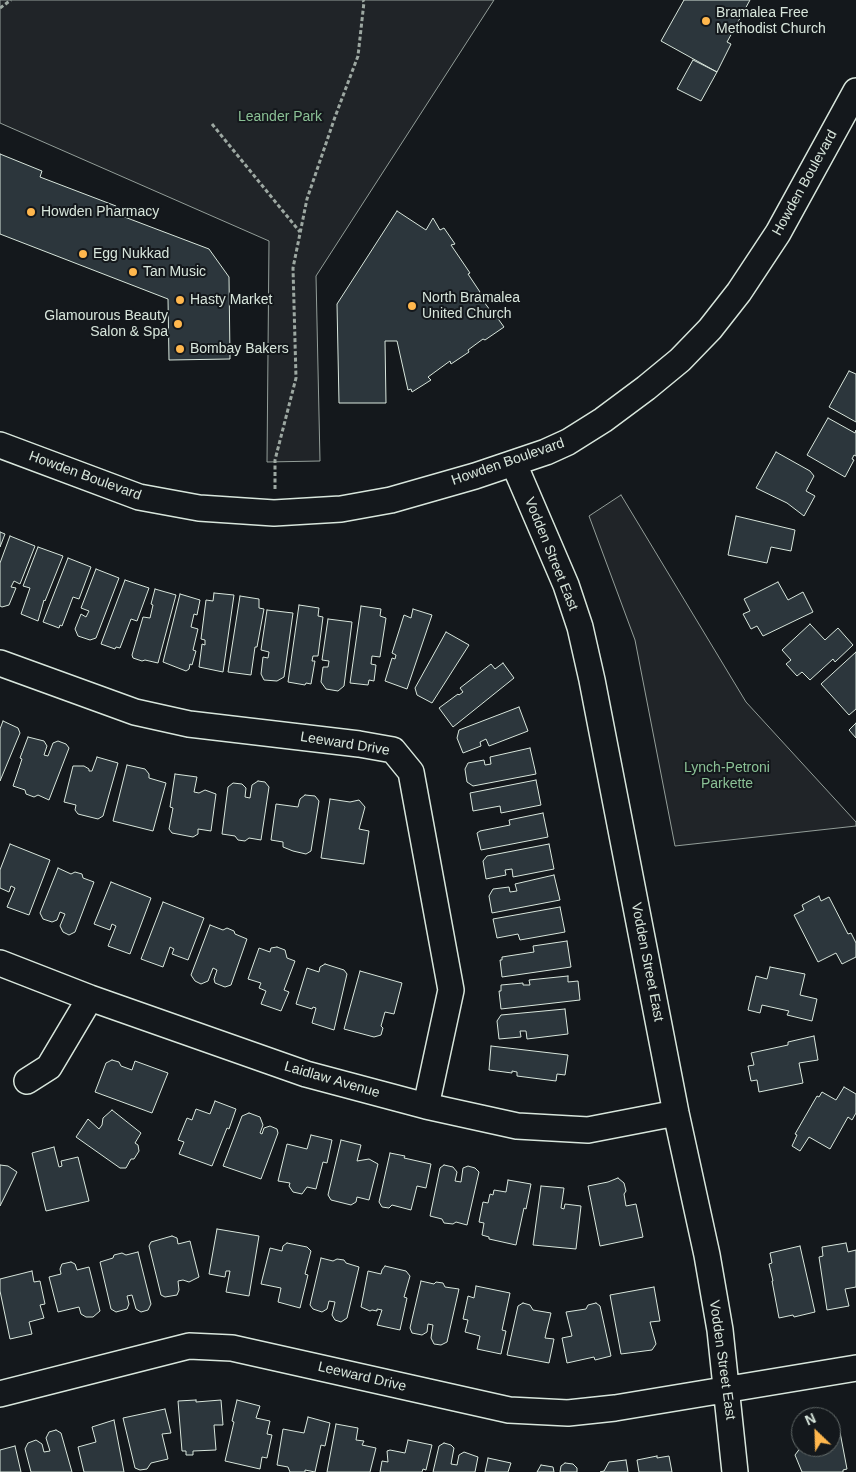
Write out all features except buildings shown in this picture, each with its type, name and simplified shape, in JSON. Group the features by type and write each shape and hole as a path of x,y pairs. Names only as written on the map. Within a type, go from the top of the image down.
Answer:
{"street":[{"name":"Howden Boulevard","path":"0,445 139,497 199,508 274,513 341,509 391,500 514,464 568,442 604,420 646,388 680,360 710,329 739,292 778,233 856,91"},
{"name":"Vodden Street East","path":"514,464 566,585 580,627 676,1113 707,1255 720,1330 735,1472"},
{"name":"Leeward Drive","path":"0,663 135,712 189,724 359,744 394,750 411,772 451,990 426,1106"},
{"name":"Laidlaw Avenue","path":"0,963 90,998 306,1074 426,1106 517,1126 588,1130 676,1113"},
{"path":"27,1081 49,1067 90,998"},
{"name":"Leeward Drive","path":"0,1394 189,1346 232,1348 509,1410 568,1413 615,1408 856,1368"}],"path":[{"path":"0,8 11,0"},
{"path":"274,513 275,460 296,378 293,268 307,199 358,56 363,1"},
{"path":"212,124 300,232"}],"green space":[{"name":"Leander Park","path":"0,0 494,0 316,276 320,461 267,462 269,241 0,123"},
{"name":"Lynch-Petroni Parkette","path":"621,495 746,702 856,822 856,826 675,846 635,640 589,516"}],"place":[{"name":"Bramalea Free Methodist Church","path":"706,21"},
{"name":"Howden Pharmacy","path":"31,212"},
{"name":"Egg Nukkad","path":"83,254"},
{"name":"Tan Music","path":"133,272"},
{"name":"Hasty Market","path":"180,300"},
{"name":"North Bramalea United Church","path":"412,306"},
{"name":"Glamourous Beauty Salon & Spa","path":"178,324"},
{"name":"Bombay Bakers","path":"180,349"}]}
